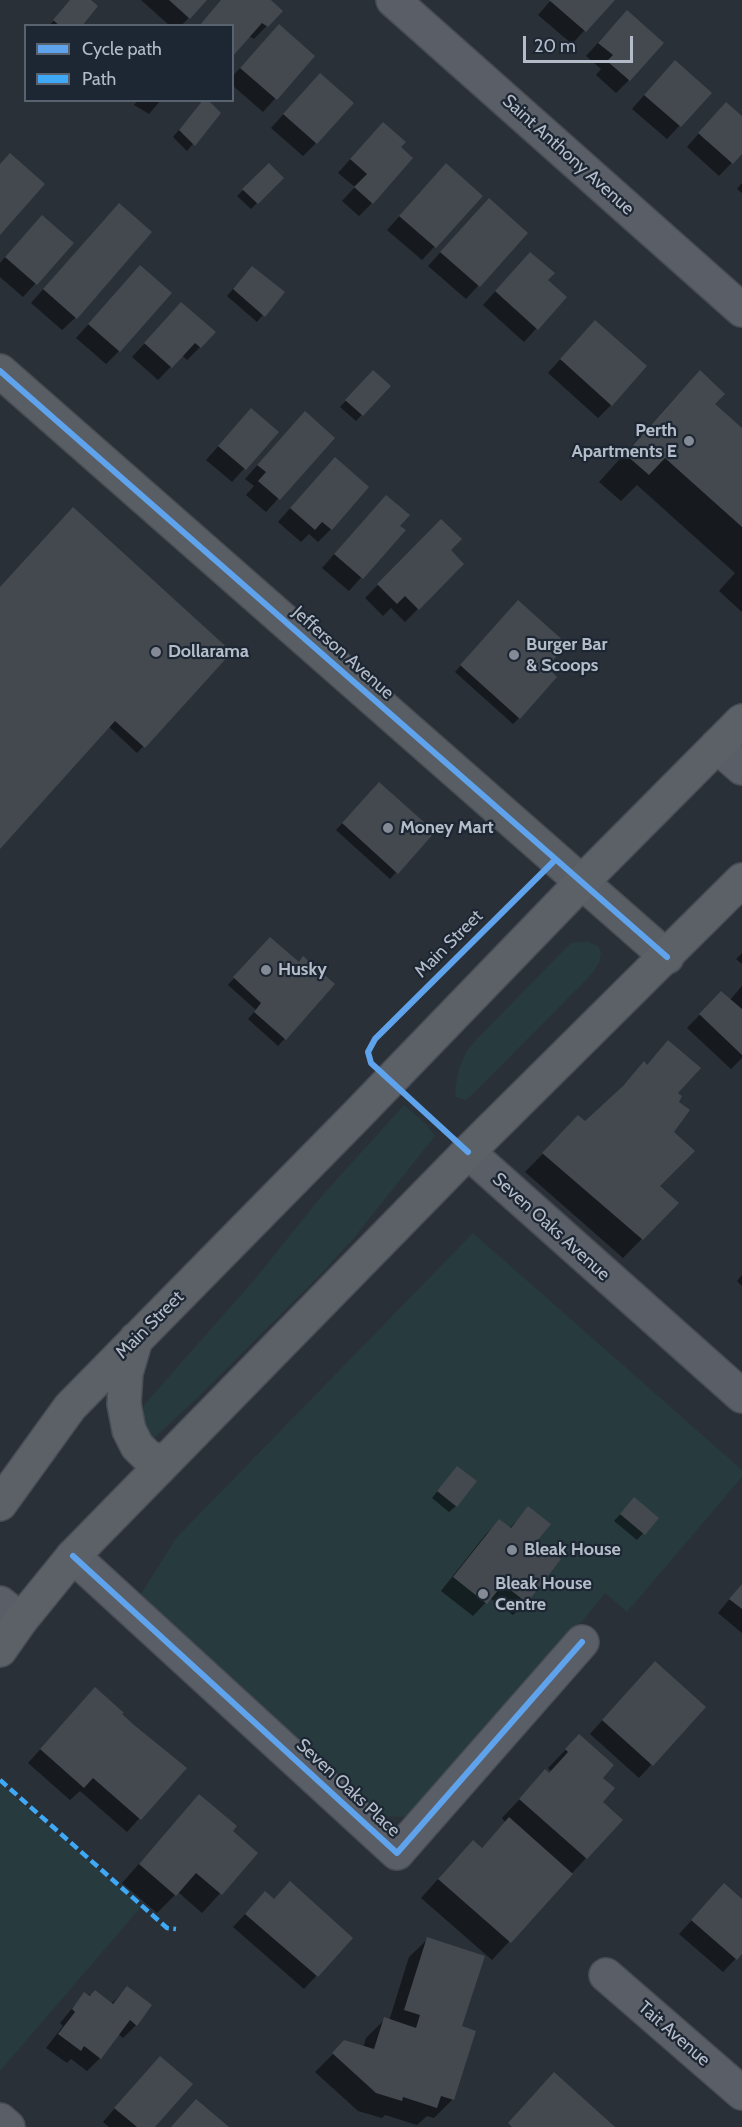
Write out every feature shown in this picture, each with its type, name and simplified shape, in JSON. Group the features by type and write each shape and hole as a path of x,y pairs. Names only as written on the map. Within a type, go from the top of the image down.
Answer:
{"main road":[{"name":"Main Street","path":"0,1504 70,1407 742,721"},
{"path":"0,1650 10,1612 73,1556 468,1152 667,957 742,880"},
{"path":"136,1339 126,1373 124,1404 129,1430 137,1446 148,1457 165,1462"}],"street":[{"name":"Saint Anthony Avenue","path":"393,0 742,310"},
{"name":"Jefferson Avenue","path":"0,371 667,957"},
{"path":"717,746 742,768"},
{"name":"Seven Oaks Avenue","path":"468,1152 742,1396"},
{"name":"Seven Oaks Place","path":"73,1556 397,1853 582,1642"},
{"name":"Tait Avenue","path":"606,1975 742,2093"},
{"path":"0,2120 8,2127"}],"green space":[{"path":"589,942 598,946 601,953 599,963 590,976 475,1092 466,1100 456,1097 455,1089 459,1069 466,1052 477,1039 571,943"},
{"path":"404,1105 427,1125 435,1136 353,1239 319,1276 153,1439 143,1427 144,1405 255,1279 320,1198"},
{"name":"Bleak House","path":"473,1233 742,1470 742,1477 627,1612 605,1593 437,1799 420,1811 402,1817 380,1816 135,1603 177,1537"},
{"path":"0,1784 141,1907 0,2071"}],"building":[{"path":"70,0 91,0 98,6 84,24 58,24 53,20"},
{"path":"169,0 207,0 190,19"},
{"path":"221,0 271,0 283,11 268,27 262,23 234,55 234,24 201,24"},
{"path":"549,0 615,0 586,32"},
{"path":"627,10 664,43 630,81 607,61 613,55 598,43"},
{"path":"279,24 315,56 277,100 240,68"},
{"path":"675,60 712,93 681,127 644,95"},
{"path":"320,73 354,103 317,144 283,114"},
{"path":"201,102 210,102 221,113 195,146 179,130"},
{"path":"726,102 742,116 742,154 733,164 698,133"},
{"path":"383,122 406,142 401,147 413,158 373,204 354,187 367,174 350,159"},
{"path":"10,153 45,184 0,235 0,164"},
{"path":"269,163 284,178 258,204 242,189"},
{"path":"446,163 483,196 436,248 399,216"},
{"path":"489,198 528,233 480,287 440,252"},
{"path":"119,203 152,232 77,319 43,289"},
{"path":"42,215 74,243 37,285 5,257"},
{"path":"530,252 555,273 548,280 567,297 538,330 495,291"},
{"path":"140,265 172,293 120,352 88,324"},
{"path":"252,266 285,292 265,317 233,289"},
{"path":"181,302 216,332 201,348 195,343 172,368 144,343"},
{"path":"595,320 647,366 612,406 560,359"},
{"path":"373,370 391,386 363,416 345,400"},
{"name":"Perth Apartments E","path":"700,370 725,394 715,404 742,428 742,527 665,458 649,475 625,454"},
{"path":"251,408 279,432 246,470 218,446"},
{"path":"305,411 335,438 280,500 258,481 266,472 257,465"},
{"path":"335,457 369,487 332,530 322,522 315,530 290,508"},
{"path":"386,495 410,515 400,526 406,530 363,579 334,554"},
{"path":"73,507 232,652 145,748 115,721 0,849 0,587"},
{"path":"441,519 462,539 451,550 464,564 419,610 405,596 397,604 377,584"},
{"name":"Burger Bar & Scoops","path":"518,600 567,644 547,667 557,677 520,719 460,665"},
{"name":"Money Mart","path":"379,782 435,832 398,874 342,823"},
{"name":"Husky","path":"270,937 299,962 303,956 335,984 286,1040 254,1012 261,1003 233,977"},
{"path":"721,991 742,1009 742,1055 699,1014"},
{"path":"668,1040 701,1068 678,1093 682,1096 679,1102 690,1110 674,1132 695,1151 660,1186 679,1203 643,1240 542,1153 578,1115 585,1121 623,1086 644,1061 647,1065"},
{"path":"457,1466 477,1481 457,1507 437,1491"},
{"path":"634,1497 659,1518 645,1535 620,1514"},
{"name":"Bleak House","path":"528,1506 551,1524 537,1541 561,1559 527,1603 503,1584 487,1604 453,1577 499,1519 511,1528"},
{"path":"742,1584 742,1609 729,1599"},
{"path":"655,1661 706,1707 653,1766 602,1720"},
{"path":"95,1687 134,1725 187,1768 141,1820 93,1778 84,1788 40,1749"},
{"path":"579,1734 614,1765 603,1778 615,1788 603,1802 623,1820 587,1859 519,1799 545,1769 549,1773 568,1752 565,1749"},
{"path":"199,1794 237,1826 233,1831 258,1853 222,1895 196,1873 176,1896 139,1864"},
{"path":"509,1817 573,1874 511,1943 438,1879 473,1840 482,1848"},
{"path":"290,1881 353,1938 318,1977 245,1914 265,1891 274,1899"},
{"path":"724,1883 742,1899 742,1954 737,1960 691,1920"},
{"path":"427,1937 485,1956 462,2026 476,2031 454,2100 441,2096 437,2108 403,2097 402,2101 376,2093 332,2053 344,2040 374,2049 384,2017 416,2028 420,2015 404,2010"},
{"path":"127,1986 152,2005 137,2026 130,2020 101,2059 84,2046 81,2051 58,2034 75,2012 72,2009 84,1992 90,1996 95,1990 113,2004"},
{"path":"160,2056 193,2084 155,2127 137,2127 114,2108"},
{"path":"554,2072 615,2127 512,2127 508,2123"},
{"path":"196,2099 229,2127 171,2127"}],"marked path":[{"path":"0,1780 167,1928 176,1929"}],"cycle path":[{"path":"0,371 667,957"},
{"path":"468,1152 371,1063 368,1052 375,1039 555,860"},
{"path":"73,1556 397,1853 582,1642"}],"place":[{"name":"Perth Apartments E","path":"689,441"},
{"name":"Dollarama","path":"156,652"},
{"name":"Burger Bar & Scoops","path":"514,655"},
{"name":"Money Mart","path":"388,828"},
{"name":"Husky","path":"266,970"},
{"name":"Bleak House","path":"512,1550"},
{"name":"Bleak House Centre","path":"483,1594"}]}
